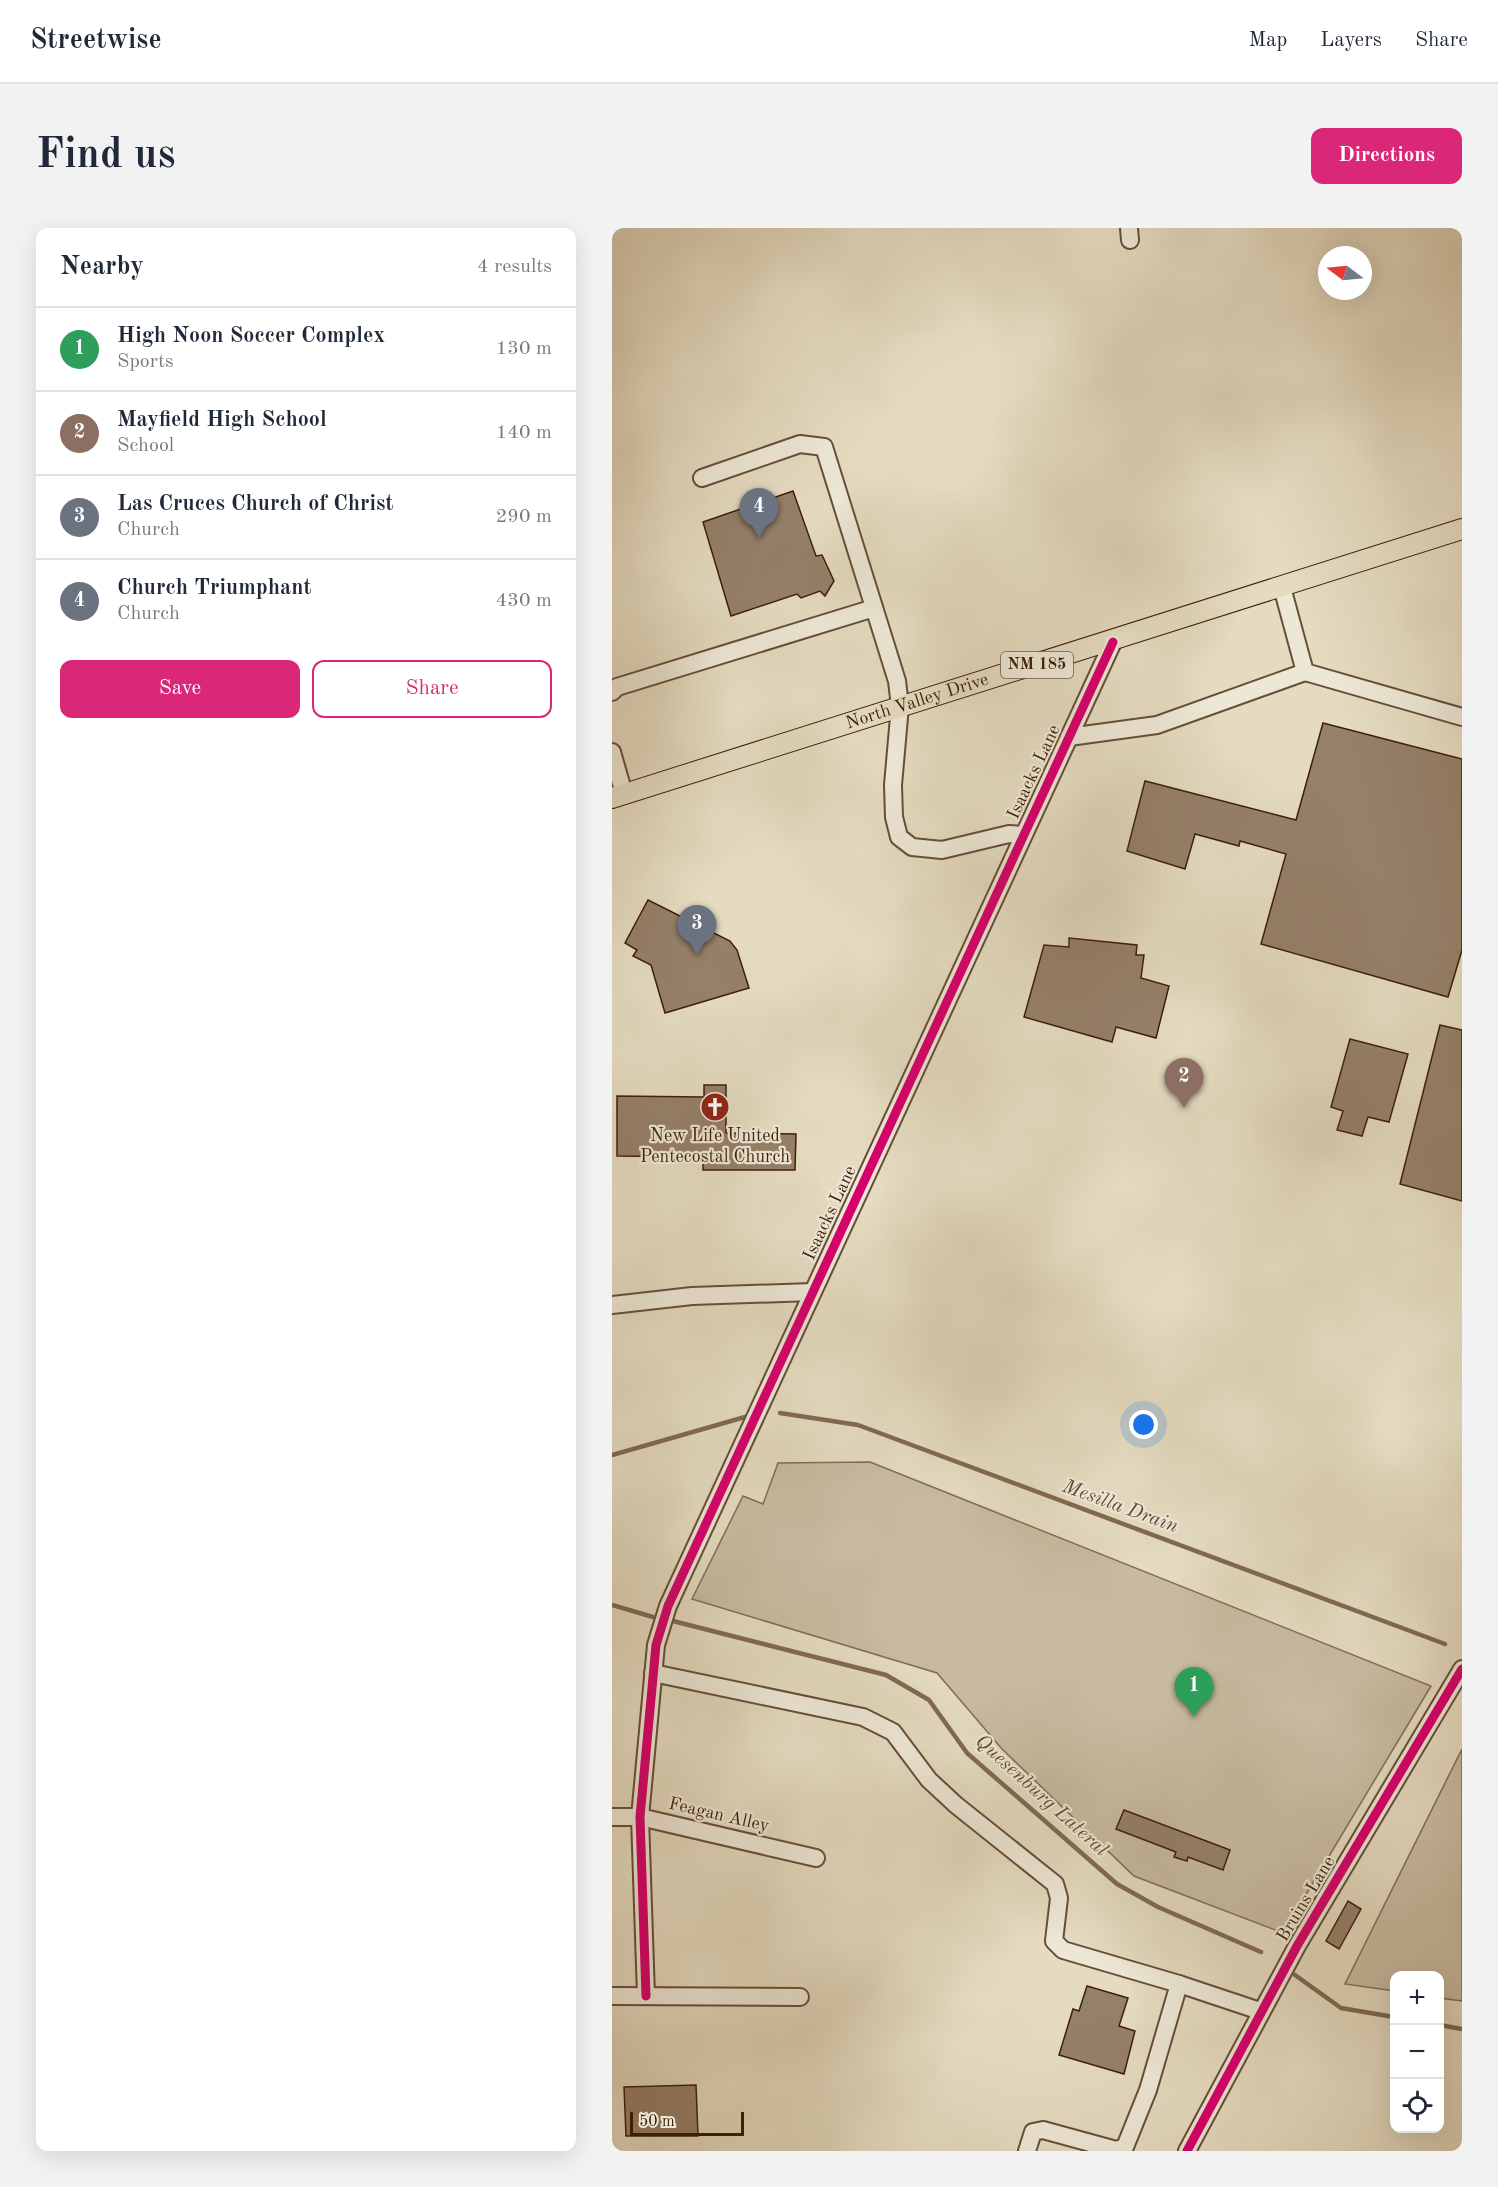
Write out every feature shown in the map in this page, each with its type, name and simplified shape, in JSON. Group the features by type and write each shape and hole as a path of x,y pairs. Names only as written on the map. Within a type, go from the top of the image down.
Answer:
{"main road":[{"name":"North Valley Drive","path":"618,796 900,706 1113,642 1462,529"}],"street":[{"path":"702,478 800,444 824,447 897,681 900,706 893,785 894,817 899,837 912,847 942,850 1009,834 1023,835"},
{"path":"1282,587 1305,672"},
{"path":"612,692 617,687 874,608"},
{"name":"Isaacks Lane","path":"646,1996 640,1817 656,1645 673,1593 1113,642"},
{"path":"1069,737 1157,725 1305,672 1462,717"},
{"path":"612,752 618,796"},
{"path":"612,1305 692,1296 812,1292"},
{"name":"Bruins Lane","path":"1187,2151 1260,2012 1462,1670"},
{"path":"653,1673 863,1717 886,1728 893,1732 929,1780 956,1805 1055,1884 1059,1898 1054,1941 1064,1950 1179,1984 1260,2012"},
{"name":"Feagan Alley","path":"612,1817 640,1817 816,1858"},
{"path":"1027,2151 1033,2132 1043,2130 1116,2150 1124,2150 1148,2090 1179,1984"},
{"path":"612,1996 800,1997"}],"shaded area":[{"path":"870,1462 1431,1686 1283,1933 1134,1876 1002,1749 937,1673 692,1599 743,1496 763,1504 778,1463"},
{"path":"1462,1749 1462,2001 1444,1999 1444,1971 1390,1971 1390,1990 1345,1984"}],"building":[{"path":"793,491 816,556 822,555 834,581 825,596 820,591 801,598 797,594 731,616 703,522"},
{"path":"1323,723 1462,759 1462,950 1448,997 1261,944 1286,854 1240,841 1239,846 1195,834 1185,869 1127,851 1145,781 1296,820"},
{"path":"648,900 730,941 737,950 749,988 665,1013 651,965 633,956 637,950 625,943"},
{"path":"1069,938 1137,945 1136,955 1144,955 1141,978 1169,986 1156,1038 1116,1027 1112,1042 1024,1017 1044,945 1069,947"},
{"path":"1440,1025 1462,1030 1462,1201 1400,1184"},
{"path":"1350,1039 1408,1054 1389,1122 1368,1117 1362,1136 1337,1130 1343,1111 1331,1107"},
{"path":"704,1085 726,1085 726,1133 796,1134 795,1170 703,1170 703,1157 617,1156 617,1096 704,1097"},
{"path":"1124,1810 1230,1850 1223,1870 1188,1857 1187,1861 1174,1857 1176,1852 1116,1829"},
{"path":"1348,1901 1361,1909 1339,1949 1326,1941"},
{"path":"1087,1986 1128,1998 1119,2026 1135,2031 1124,2074 1059,2055 1073,2009 1079,2011"},
{"path":"696,2085 698,2136 626,2136 624,2087"}],"waterway":[{"name":"Mesilla Drain","path":"780,1413 858,1425 1445,1644"},
{"name":"Mesilla Drain","path":"612,1455 745,1417"},
{"name":"Quesenburg Lateral","path":"612,1605 653,1617"},
{"name":"Quesenburg Lateral","path":"673,1621 886,1675 929,1700 967,1753 1117,1884 1158,1907 1261,1952"},
{"name":"Quesenburg Lateral","path":"1295,1975 1341,2008 1390,2016"},
{"name":"Quesenburg Lateral","path":"1444,2026 1462,2029"}],"cycle path":[{"path":"646,1996 640,1817 656,1645 668,1606 1113,642"},
{"path":"1187,2151 1297,1946 1462,1669"}],"place":[{"name":"Church Triumphant","path":"759,538"},
{"name":"Las Cruces Church of Christ","path":"697,955"},
{"name":"New Life United Pentecostal Church","path":"715,1107"},
{"name":"Mayfield High School","path":"1184,1108"},
{"name":"High Noon Soccer Complex","path":"1194,1717"}]}
